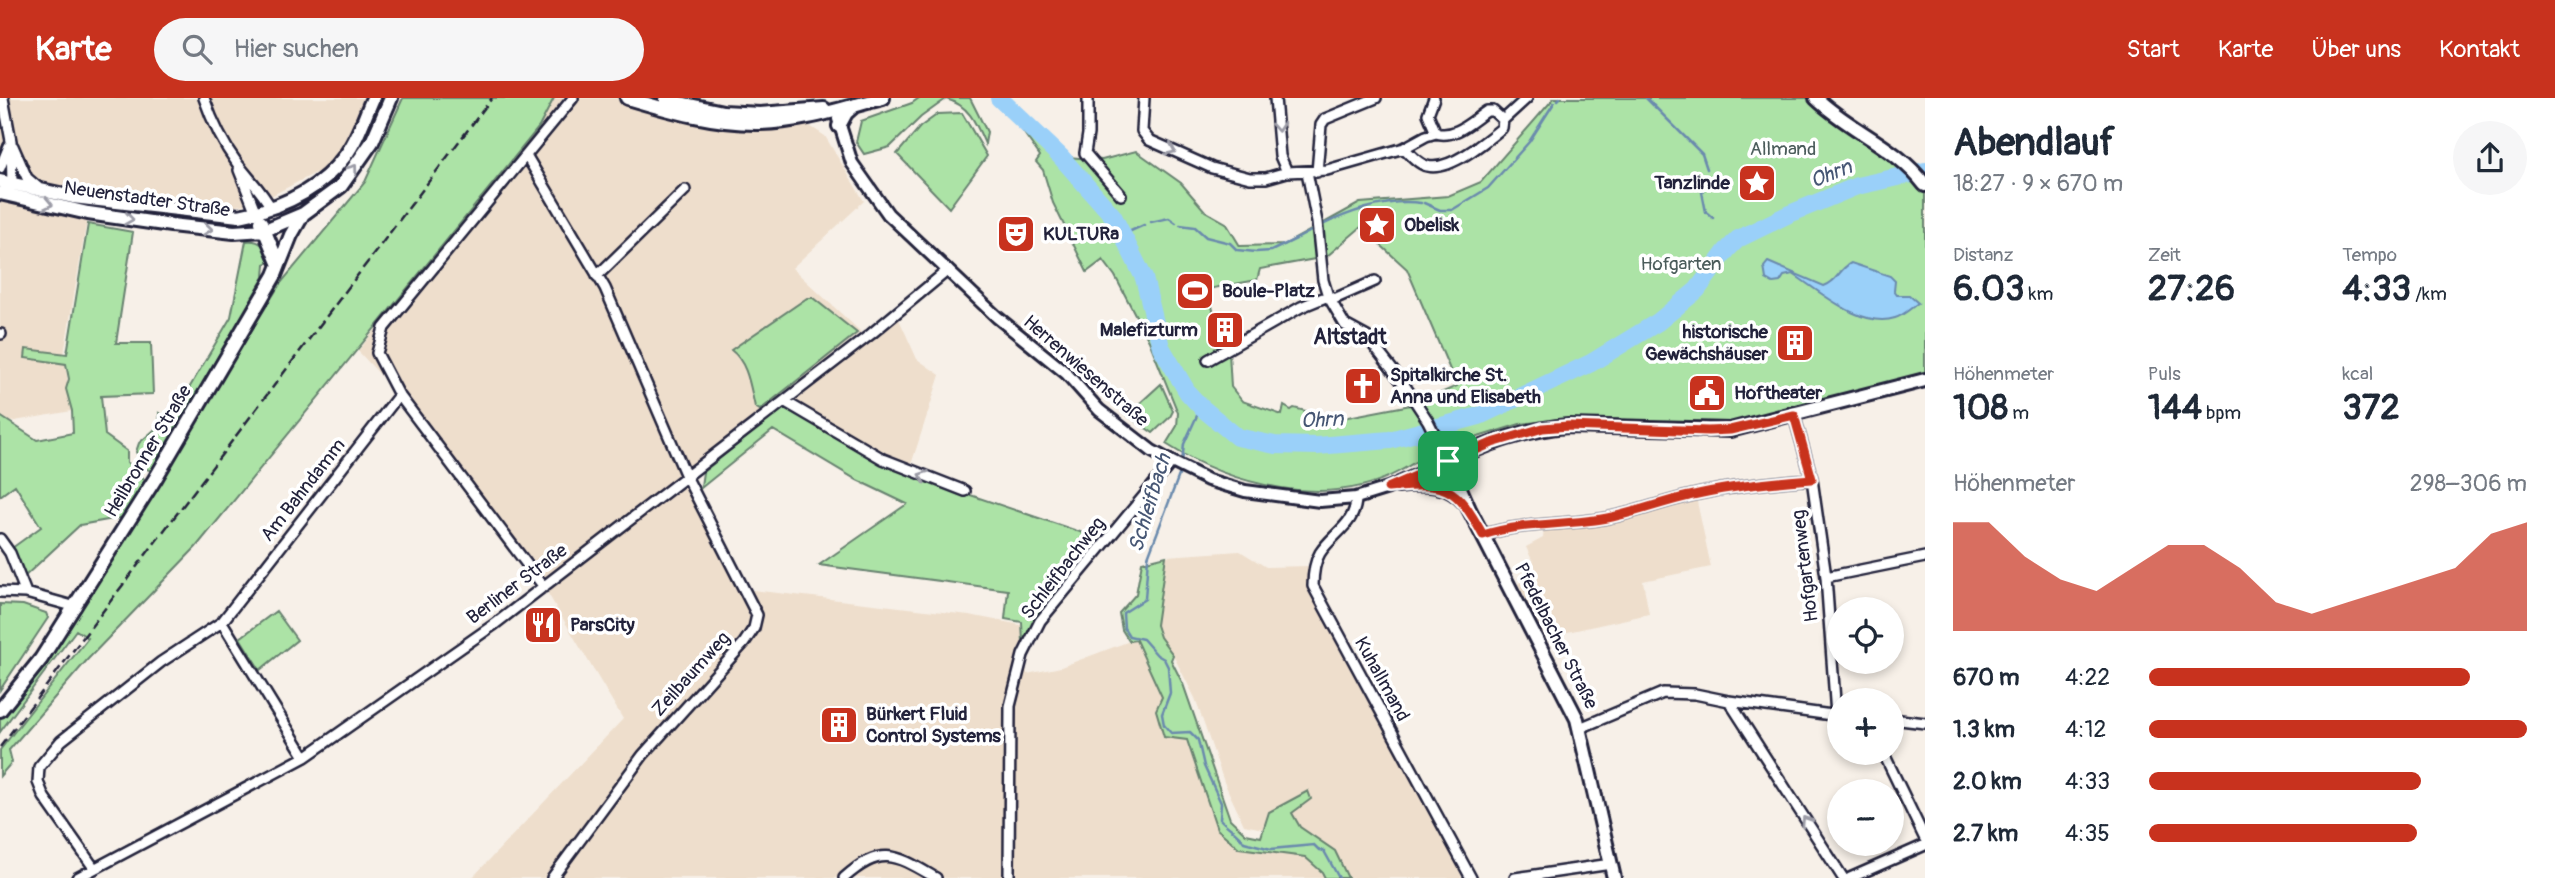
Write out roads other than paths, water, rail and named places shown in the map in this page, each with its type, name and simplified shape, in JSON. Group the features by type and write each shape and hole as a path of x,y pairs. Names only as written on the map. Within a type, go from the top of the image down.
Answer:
{"main road":[{"path":"279,265 257,213 307,192 327,176 345,156 358,134 373,98"},
{"path":"279,225 303,214 341,186 373,142 391,98"},
{"path":"627,98 684,114 761,123 814,117 835,109 883,98"},
{"path":"658,98 723,112 760,114 807,108 835,109"},
{"path":"1817,98 1836,116 1888,148 1910,166 1925,185"},
{"path":"839,126 845,113 855,105"},
{"name":"Neuenstadter Straße","path":"5,188 239,216 257,213"},
{"name":"Neuenstadter Straße","path":"5,188 88,213 171,225 245,232 279,225"},
{"path":"271,208 285,248"},
{"name":"Heilbronner Straße","path":"0,710 41,659 76,607 197,408 279,265 303,214"},
{"path":"1448,461 1492,443 1543,428 1568,426 1719,430 1794,415 1925,380"},
{"name":"Pfedelbacher Straße","path":"1448,461 1469,509 1539,641 1580,728 1614,878"}],"street":[{"path":"3,98 11,141 27,178 42,191"},
{"path":"204,98 220,136 236,162 257,213"},
{"path":"544,587 400,395 377,353 384,328 573,98"},
{"path":"1088,98 1085,153 1121,195"},
{"path":"1144,98 1142,131 1149,140 1212,168 1250,178 1266,178 1287,172 1312,172 1404,148 1426,136 1454,133 1488,111 1493,111 1503,120"},
{"path":"1275,98 1280,156 1287,172"},
{"path":"1376,98 1325,119 1321,125 1312,172 1323,280 1328,296 1345,325 1367,337 1405,386 1428,421 1448,461"},
{"path":"1434,98 1428,114 1436,133"},
{"path":"1404,148 1422,164 1443,165 1482,144 1502,128 1503,120 1527,98"},
{"name":"Herrenwiesenstraße","path":"835,109 852,163 869,191 888,214 1010,328 1066,373 1099,411 1174,464 1245,491 1320,500 1356,498 1388,488 1448,461"},
{"path":"814,117 826,118 839,126"},
{"path":"0,168 11,141"},
{"path":"5,188 11,141"},
{"name":"Zeilbaumweg","path":"526,155 605,288 687,476 757,615 754,628 744,643 643,755 557,876"},
{"path":"236,162 264,194 271,208"},
{"path":"597,276 685,190"},
{"name":"Berliner Straße","path":"77,878 305,757 544,587 784,401 947,270"},
{"path":"1328,296 1334,299 1375,281"},
{"path":"1208,360 1289,313 1328,296"},
{"name":"Am Bahndamm","path":"94,868 44,797 38,782 39,767 61,741 161,663 222,622 400,395"},
{"path":"784,401 883,459 965,491"},
{"name":"Hofgartenweg","path":"1794,415 1812,479 1826,577 1835,688"},
{"name":"Schleifbachweg","path":"1009,878 1010,705 1023,655 1040,621 1174,464"},
{"path":"1483,535 1522,525 1607,518 1640,511 1686,496 1750,484 1812,479"},
{"path":"1388,488 1424,484 1445,488 1457,495 1469,509"},
{"name":"Kuhallmand","path":"1356,498 1356,509 1347,524 1319,554 1313,569 1313,586 1471,878"},
{"path":"0,539 10,553 26,593"},
{"path":"1826,577 1925,557"},
{"path":"0,592 26,593 76,607"},
{"path":"222,622 305,757"},
{"path":"1580,728 1663,694 1695,694 1827,714"},
{"path":"1729,701 1843,878"},
{"path":"1904,720 1925,723"},
{"path":"1889,765 1925,839"},
{"path":"1850,878 1925,845"},
{"path":"845,878 860,864 877,856 890,855 936,878"},
{"path":"1516,878 1611,864"}],"water":[{"path":"1768,262 1824,286 1851,263 1890,276 1895,281 1894,291 1897,295 1909,295 1918,303 1895,318 1869,318 1842,307 1793,274 1773,283 1766,279 1764,267"}],"waterway":[{"name":"Ohrn","path":"999,98 1061,157 1113,216 1144,278 1161,347 1188,393 1237,437 1275,445 1317,446 1390,440 1479,416 1591,363 1658,322 1697,290 1738,239 1857,186 1925,171"},
{"path":"1646,98 1702,154 1707,169"},
{"path":"1424,203 1440,210 1452,210 1488,188 1529,142 1554,103"},
{"path":"1709,179 1702,192 1706,212 1713,218"},
{"path":"1320,226 1344,215 1382,204 1421,203"},
{"path":"1151,222 1169,218 1176,223"},
{"path":"1124,234 1144,225"},
{"path":"1180,225 1195,227 1206,237 1230,243 1237,250 1271,251 1296,239"},
{"path":"1298,238 1315,229"},
{"name":"Schleifbach","path":"1182,463 1184,444 1201,407"},
{"name":"Schleifbach","path":"1181,470 1148,557 1145,599 1123,613 1124,628 1129,636 1143,639 1164,659 1168,667 1170,693 1162,714 1164,725 1171,733 1190,732 1198,740 1204,766 1221,803 1220,819 1244,842 1271,849 1314,845 1324,851 1339,878"}],"railway":[{"path":"0,747 492,98"}],"place":[{"name":"Tanzlinde","path":"1757,183"},
{"name":"Obelisk","path":"1377,225"},
{"name":"KULTURa","path":"1016,234"},
{"name":"Boule-Platz","path":"1195,291"},
{"name":"Malefizturm","path":"1225,330"},
{"name":"historische Gewächshäuser","path":"1795,343"},
{"name":"Spitalkirche St. Anna und Elisabeth","path":"1363,386"},
{"name":"Hoftheater","path":"1707,393"},
{"name":"ParsCity","path":"543,625"},
{"name":"Bürkert Fluid Control Systems","path":"839,725"}],"district":[{"name":"Altstadt","path":"1350,337"}],"park label":[{"name":"Allmand","path":"1783,149"},
{"name":"Hofgarten","path":"1681,264"}]}
